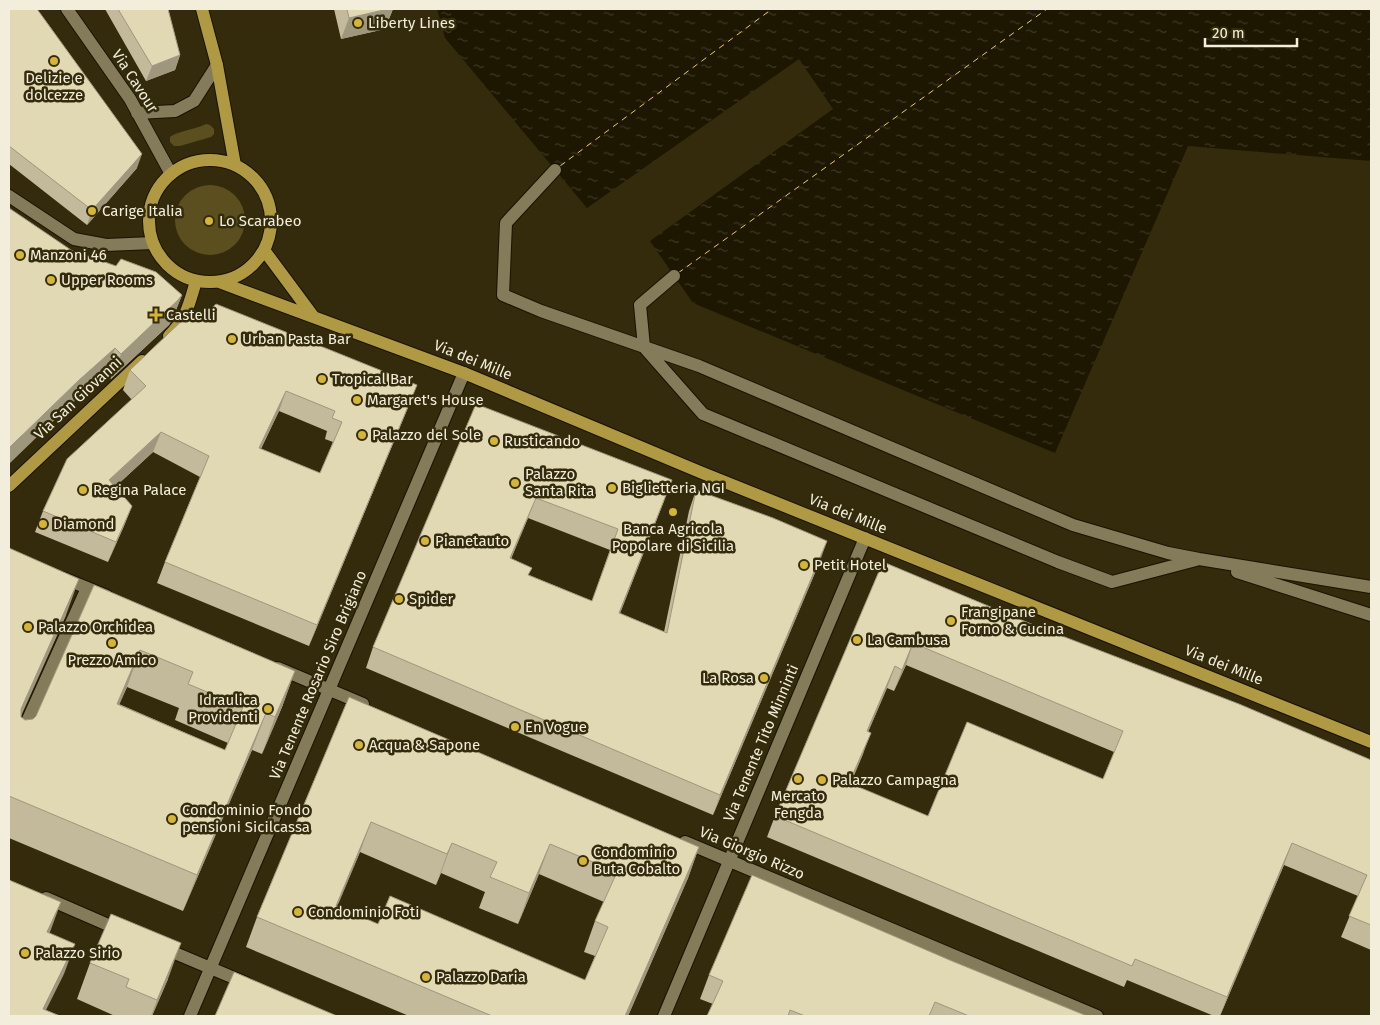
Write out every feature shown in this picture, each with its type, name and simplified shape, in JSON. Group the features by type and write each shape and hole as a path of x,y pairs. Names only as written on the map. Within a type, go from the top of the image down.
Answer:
{"main road":[{"path":"202,9 217,65 235,164"},
{"name":"Via dei Mille","path":"219,282 237,276 253,265 264,250 270,235 272,219 269,203 257,180 235,164 219,160 202,160 185,165 171,174 160,185 149,213 149,228 153,243 160,256 182,276 196,281 219,282 464,373 700,472 1371,742"},
{"path":"264,250 313,316"},
{"name":"Via San Giovanni","path":"9,486 175,330 186,315 196,281"}],"street":[{"name":"Via Cavour","path":"67,9 130,99 171,174"},
{"path":"137,113 175,110 194,101 217,65"},
{"path":"555,170 506,223 503,295 541,311 699,366 1073,525 1168,553 1371,586"},
{"path":"9,196 74,239 106,245 153,243"},
{"path":"674,276 640,305 644,347 703,414 1058,562 1112,582 1199,559 1371,616"},
{"name":"Via Tenente Rosario Siro Brigiano","path":"190,1016 464,373"},
{"name":"Via Tenente Tito Minninti","path":"664,1016 865,538"},
{"path":"52,573 114,599"},
{"path":"15,749 87,588"},
{"path":"266,663 374,709"},
{"name":"Via Giorgio Rizzo","path":"675,838 1097,1016"},
{"path":"36,894 137,937"},
{"path":"155,945 254,987"}],"shaded area":[{"path":"206,124 214,129 214,134 211,137 180,146 174,146 170,142 170,137 173,135"},
{"path":"217,185 230,191 239,200 243,206 245,220 243,234 235,245 224,253 203,255 196,253 185,245 177,234 175,213 177,206 185,195 196,187"}],"water":[{"path":"437,9 1371,9 1371,161 1188,146 1055,453 693,303 650,241 833,109 799,59 587,208 445,38"}],"building":[{"path":"9,9 37,9 142,154 92,210 9,146"},
{"path":"118,9 168,9 180,55 152,66"},
{"path":"347,9 388,9 349,18"},
{"path":"9,208 71,250 116,266 121,259 156,272 182,295 121,354 115,348 9,448"},
{"path":"216,304 417,385 317,625 165,562 209,456 161,432 109,480 132,506 116,542 43,511 67,459 146,386 130,370 192,310 201,318","holes":["286,391 335,411 332,418 342,422 320,473 259,448"]},
{"path":"476,404 672,480 619,613 667,633 696,490 773,518 827,541 720,795 373,647","holes":["536,498 618,529 592,601 528,575 532,568 510,558"]},
{"path":"9,548 79,579 21,709 21,717 25,720 33,719 36,716 94,585 295,671 275,717 266,713 197,875 9,796","holes":["140,650 193,672 188,684 243,707 225,750 117,704"]},
{"path":"883,562 1036,626 1239,704 1371,760 1371,925 1349,916 1367,875 1292,843 1227,997 1135,959 1132,966 775,816","holes":["913,643 1123,731 1103,779 967,722 928,816 849,783 871,733 867,731 895,666 902,670"]},
{"path":"349,697 699,847 625,1016 492,1016 257,917","holes":["371,822 447,854 452,843 497,862 490,877 529,893 550,844 617,872 595,921 608,927 585,980 390,896 378,924 336,906"]},
{"path":"752,875 952,961 1087,1016 969,1016 935,1002 929,1016 805,1016 790,1010 788,1016 707,1016 723,981 709,975"},
{"path":"9,880 61,902 47,932 75,944 43,1009 60,1016 9,1016"},
{"path":"111,914 181,943 157,1000 126,987 129,979 90,963"},
{"path":"234,972 337,1016 215,1016"}],"ferry route":[{"path":"560,166 772,9"},
{"path":"678,273 1047,9"}],"place":[{"name":"Liberty Lines","path":"358,23"},
{"name":"Delizie e dolcezze","path":"54,61"},
{"name":"Carige Italia","path":"92,211"},
{"name":"Lo Scarabeo","path":"209,221"},
{"name":"Manzoni 46","path":"20,255"},
{"name":"Upper Rooms","path":"51,280"},
{"name":"Castelli","path":"156,315"},
{"name":"Urban Pasta Bar","path":"232,339"},
{"name":"Tropical Bar","path":"322,379"},
{"name":"Margaret's House","path":"357,400"},
{"name":"Palazzo del Sole","path":"362,435"},
{"name":"Rusticando","path":"494,441"},
{"name":"Palazzo Santa Rita","path":"515,483"},
{"name":"Biglietteria NGI","path":"612,488"},
{"name":"Regina Palace","path":"83,490"},
{"name":"Banca Agricola Popolare di Sicilia","path":"673,512"},
{"name":"Diamond","path":"43,524"},
{"name":"Pianetauto","path":"425,541"},
{"name":"Petit Hotel","path":"804,565"},
{"name":"Spider","path":"399,599"},
{"name":"Frangipane Forno & Cucina","path":"951,621"},
{"name":"Palazzo Orchidea","path":"28,627"},
{"name":"La Cambusa","path":"857,640"},
{"name":"Prezzo Amico","path":"112,643"},
{"name":"La Rosa","path":"764,678"},
{"name":"Idraulica Providenti","path":"268,709"},
{"name":"En Vogue","path":"515,727"},
{"name":"Acqua & Sapone","path":"359,745"},
{"name":"Mercato Fengda","path":"798,779"},
{"name":"Palazzo Campagna","path":"822,780"},
{"name":"Condominio Fondo pensioni Sicilcassa","path":"172,819"},
{"name":"Condominio Buta Cobalto","path":"583,861"},
{"name":"Condominio Foti","path":"298,912"},
{"name":"Palazzo Sirio","path":"25,953"},
{"name":"Palazzo Daria","path":"426,977"}]}
